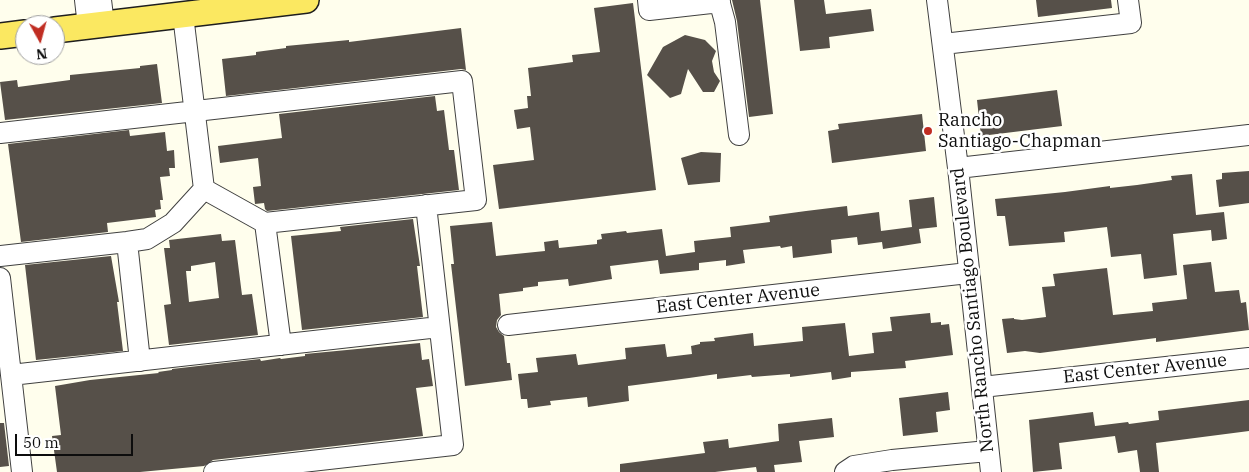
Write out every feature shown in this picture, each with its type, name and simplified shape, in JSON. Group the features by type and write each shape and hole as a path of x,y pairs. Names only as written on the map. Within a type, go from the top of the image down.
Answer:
{"main road":[{"path":"65,27 98,16 183,15 306,0"},
{"path":"0,36 15,34"}],"street":[{"path":"84,0 98,16"},
{"path":"648,0 649,10 720,1 726,22 739,136"},
{"name":"North Rancho Santiago Boulevard","path":"937,0 958,168 991,472"},
{"path":"943,44 1131,23 1128,0"},
{"path":"0,256 147,239 173,223 204,189 183,15"},
{"path":"0,134 462,81 476,200 266,224 204,189"},
{"path":"958,168 1249,135"},
{"path":"214,472 453,445 426,205"},
{"path":"266,224 281,345"},
{"path":"127,242 140,361"},
{"name":"East Center Avenue","path":"508,326 968,273"},
{"path":"0,278 22,472"},
{"path":"11,376 440,327"},
{"name":"East Center Avenue","path":"982,388 1249,358"},
{"path":"844,472 854,466 892,460 988,450"}],"building":[{"path":"732,0 760,0 773,114 749,117 737,21"},
{"path":"794,0 824,0 826,14 871,9 874,31 829,37 830,48 800,51"},
{"path":"1036,0 1111,0 1112,8 1038,17"},
{"path":"633,3 656,190 499,209 493,165 534,160 530,127 517,129 514,110 528,108 527,96 531,96 528,68 573,62 572,55 600,52 594,8"},
{"path":"461,28 466,70 461,69 226,96 222,59 256,55 256,52 286,48 286,46 349,40 349,42"},
{"path":"685,35 705,40 716,51 712,61 714,72 720,81 714,92 703,92 688,69 681,94 670,98 647,75 663,47"},
{"path":"157,64 162,103 5,120 0,82 17,80 18,87 70,80 70,75 140,68 140,66"},
{"path":"1057,90 1062,126 981,136 977,100"},
{"path":"435,96 437,111 444,110 449,150 454,150 459,190 267,211 264,203 255,204 253,187 261,186 258,158 220,163 218,146 282,138 279,114"},
{"path":"922,114 926,151 832,163 828,131 839,129 838,124"},
{"path":"129,130 130,136 165,132 167,151 174,150 175,168 169,168 170,176 160,177 163,200 160,200 161,209 155,210 156,217 107,223 108,232 21,242 8,144"},
{"path":"701,152 721,153 720,182 688,185 681,158"},
{"path":"1249,171 1249,203 1219,207 1216,180 1222,179 1222,173"},
{"path":"1192,174 1196,215 1224,212 1227,239 1212,241 1211,230 1173,234 1177,275 1144,279 1141,254 1111,257 1107,227 1064,232 1065,242 1009,246 1005,216 997,216 995,199 1110,186 1110,188 1137,185 1172,180 1171,176"},
{"path":"934,197 937,227 919,229 921,243 883,249 882,242 858,245 857,237 831,240 832,253 793,258 792,246 743,250 745,263 726,266 726,260 699,263 699,270 660,274 658,260 610,266 612,279 569,286 568,279 538,282 538,286 523,288 523,291 499,294 501,315 497,320 496,327 504,336 507,363 510,363 512,380 465,386 451,264 454,264 450,226 492,222 496,256 545,251 544,242 558,240 559,248 597,244 597,240 602,239 601,234 662,229 666,256 695,252 694,241 731,237 730,227 770,222 769,216 847,206 848,216 879,212 881,231 912,227 909,200"},
{"path":"413,219 420,266 417,266 423,317 302,330 291,236 341,231 340,227"},
{"path":"221,234 222,241 235,240 242,295 252,294 258,335 169,345 164,305 171,304 164,248 170,248 169,240","holes":["215,262 219,298 189,302 186,271 191,271 191,266"]},
{"path":"111,256 119,302 117,302 123,351 36,360 25,265"},
{"path":"1211,262 1215,292 1239,290 1241,303 1246,302 1249,330 1156,342 1156,338 1040,353 1025,351 1007,353 1002,319 1014,318 1022,320 1046,317 1042,287 1055,286 1053,274 1107,268 1113,315 1153,311 1152,303 1187,299 1183,265"},
{"path":"930,313 931,323 941,322 941,325 949,324 953,355 905,361 906,368 851,372 851,377 832,380 831,372 790,377 790,374 752,377 751,375 717,379 717,374 628,386 629,401 588,407 587,397 550,401 551,405 528,408 527,399 521,399 518,374 538,372 536,358 576,354 578,365 626,359 625,348 665,344 667,357 692,354 691,346 700,344 700,342 715,341 714,338 753,333 754,346 803,341 802,327 845,323 849,356 874,353 872,333 892,331 890,317"},
{"path":"420,343 422,360 429,359 433,386 416,388 423,436 213,460 204,466 140,472 57,472 52,436 61,435 55,386 90,380 159,373 172,369"},
{"path":"948,392 950,410 936,412 938,432 903,436 899,398"},
{"path":"1249,400 1249,431 1156,443 1159,472 1140,472 1137,450 1118,453 1115,436 1059,443 1062,469 1033,472 1029,420 1093,412 1095,426 1128,422 1129,424 1159,420 1158,411"},
{"path":"832,418 834,437 799,441 802,462 774,465 775,472 757,472 756,467 715,472 620,472 620,464 705,453 703,442 728,439 729,448 779,441 778,424"},
{"path":"0,423 4,423 9,466 0,467"}],"place":[{"name":"Rancho Santiago-Chapman","path":"928,131"}]}
